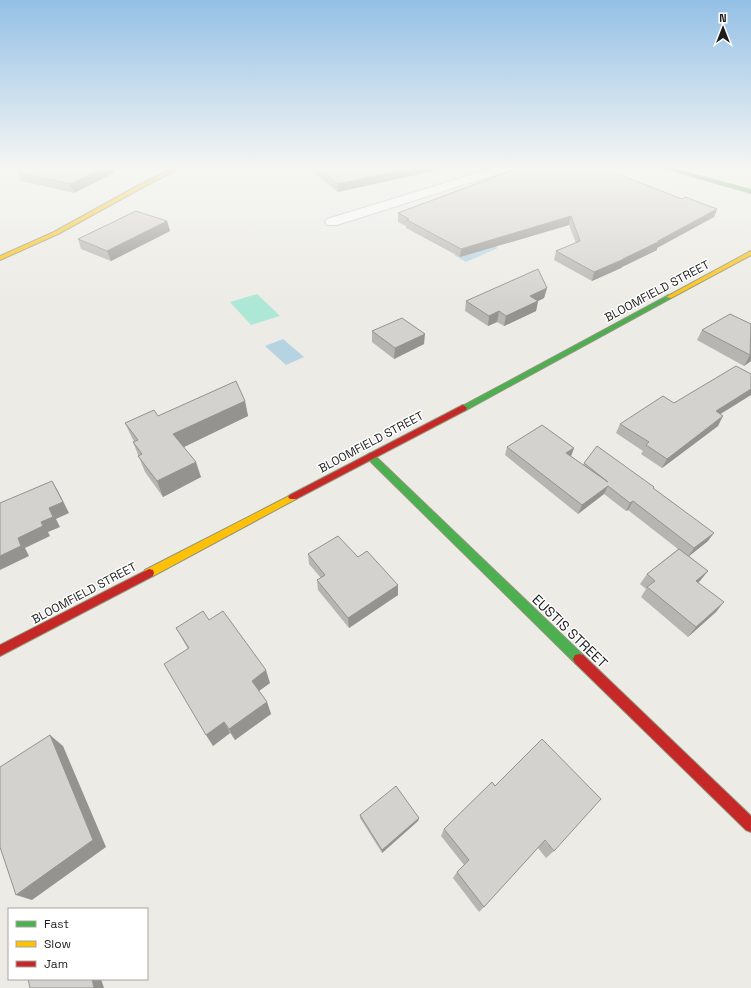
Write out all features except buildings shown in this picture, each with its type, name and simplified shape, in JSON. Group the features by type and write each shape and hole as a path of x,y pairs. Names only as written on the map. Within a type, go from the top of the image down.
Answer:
{"street":[{"path":"0,258 56,232 93,212"},
{"path":"332,222 364,212"},
{"name":"BLOOMFIELD STREET","path":"0,651 561,356 751,253"},
{"name":"EUSTIS STREET","path":"370,456 751,825"}],"green space":[{"path":"257,294 280,316 251,325 230,302"}],"water":[{"path":"487,242 498,248 466,262 454,255"},
{"path":"283,339 304,357 286,365 265,346"}],"traffic: fast":[{"path":"463,408 669,297"},
{"path":"370,456 579,659"}],"traffic: slow":[{"path":"0,258 56,233 94,212"},
{"path":"669,297 751,253"},
{"path":"149,573 293,497"}],"traffic: jam":[{"path":"293,497 463,408"},
{"path":"0,651 149,573"},
{"path":"579,659 751,825"}]}
